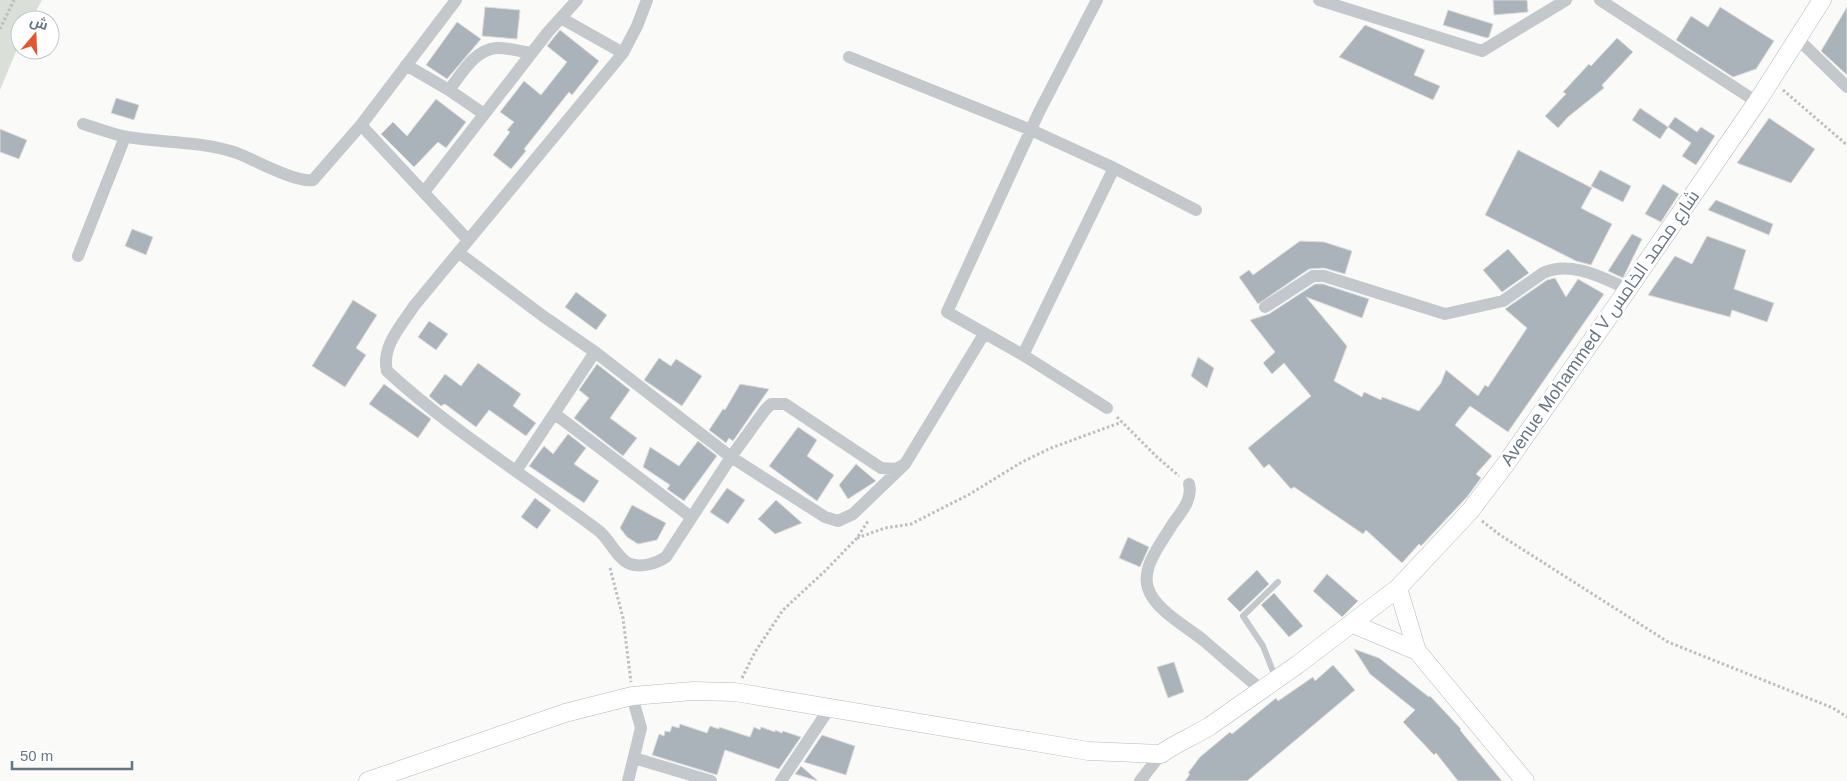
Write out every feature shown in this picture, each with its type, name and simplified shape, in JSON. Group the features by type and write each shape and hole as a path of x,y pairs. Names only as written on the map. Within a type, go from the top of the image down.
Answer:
{"main road":[{"name":"Avenue Mohammed V شارع محمد الخامس","path":"1161,754 1171,746 1187,740 1210,726 1262,690 1398,588 1470,512 1505,465 1757,102 1822,0"},
{"path":"1398,588 1417,651 1525,781"},
{"path":"1352,624 1417,651"},
{"path":"368,781 565,713 632,696 693,691 735,692 1088,751 1161,754"}],"street":[{"path":"83,124 125,137 214,146 239,154 288,175 309,181 317,176 361,125 456,0"},
{"path":"424,192 484,114 577,0"},
{"path":"647,0 623,54 414,306 389,344 385,362 387,371 464,434 602,533 622,558 631,564 657,563 666,557 731,457 771,404 785,404 881,468 896,469 905,464"},
{"path":"1097,0 1039,112 947,312 1022,355 1107,408"},
{"path":"1319,0 1482,51 1566,0"},
{"path":"1600,0 1757,102"},
{"path":"561,18 623,54"},
{"path":"1797,38 1847,87"},
{"path":"449,90 475,57 484,51 498,48 532,54"},
{"path":"849,58 1031,130 1114,168 1196,210"},
{"path":"406,66 449,90 484,114"},
{"path":"361,125 468,240"},
{"path":"78,256 125,137"},
{"path":"1022,355 1114,168"},
{"path":"459,253 595,352 731,457 824,517 838,522 853,514 905,464 984,334"},
{"path":"1265,307 1313,276 1324,276 1445,314 1503,301 1550,269 1568,268 1601,277 1628,289"},
{"path":"516,472 595,352"},
{"path":"555,414 691,517"},
{"path":"1188,484 1190,497 1152,559 1148,574 1148,587 1152,597 1162,608 1262,690"},
{"path":"628,781 641,728 632,696"},
{"path":"781,781 829,709"},
{"path":"1143,780 1161,754"},
{"path":"634,758 712,781"}],"lane":[{"path":"1276,680 1264,646 1243,616 1278,582"}],"path":[{"path":"0,29 14,0"},
{"path":"1770,80 1847,145"},
{"path":"1107,408 1157,457 1188,484"},
{"path":"857,538 885,528 911,524 970,494 1036,455 1122,422"},
{"path":"1470,512 1500,535 1668,642 1833,708 1847,717"},
{"path":"735,692 755,652 783,610 857,538 873,513"},
{"path":"608,560 623,618 632,696"}],"shaded area":[{"path":"0,0 42,0 36,10 10,10 10,60 12,60 0,90"}],"building":[{"path":"1493,0 1527,0 1528,12 1494,15"},
{"path":"485,7 520,10 517,39 482,36"},
{"path":"1720,7 1774,41 1756,69 1733,77 1676,40 1691,16 1708,27"},
{"path":"1847,7 1847,75 1821,51"},
{"path":"1448,10 1493,24 1489,37 1443,25"},
{"path":"457,22 481,39 447,79 426,65"},
{"path":"1365,25 1425,50 1414,75 1440,86 1433,100 1339,57"},
{"path":"560,30 599,61 572,95 569,92 524,149 526,151 511,169 493,155 510,132 507,130 514,122 500,112 524,81 541,95 567,62 547,46"},
{"path":"1617,38 1633,52 1602,85 1604,88 1568,117 1558,128 1545,116 1566,94 1563,92"},
{"path":"116,98 139,105 134,120 111,113"},
{"path":"436,99 466,122 446,148 438,142 414,167 381,134 393,122 407,136"},
{"path":"1640,108 1668,127 1660,139 1632,120"},
{"path":"1675,117 1697,132 1701,127 1715,136 1696,165 1682,156 1691,143 1668,127"},
{"path":"1769,118 1815,149 1791,183 1737,163"},
{"path":"0,129 27,140 19,159 0,152"},
{"path":"1518,150 1592,188 1581,208 1612,224 1591,265 1576,261 1485,215"},
{"path":"1600,170 1631,186 1623,202 1591,186"},
{"path":"1663,184 1679,194 1661,222 1645,214"},
{"path":"1716,200 1773,224 1769,235 1708,210"},
{"path":"132,229 153,237 146,255 125,246"},
{"path":"1632,234 1642,239 1623,278 1608,271"},
{"path":"1707,236 1746,250 1734,289 1774,303 1767,322 1732,310 1730,317 1648,295 1675,256 1692,264"},
{"path":"1300,241 1324,242 1352,251 1345,274 1324,268 1309,269 1258,304 1239,277 1249,270 1253,275"},
{"path":"1508,249 1529,273 1502,292 1483,270"},
{"path":"1555,278 1566,297 1578,279 1604,294 1508,432 1470,406 1455,425 1492,456 1476,474 1481,478 1467,497 1421,546 1419,544 1402,563 1366,530 1363,534 1294,487 1291,489 1269,464 1264,468 1248,448 1311,396 1284,363 1272,374 1263,363 1275,352 1250,320 1269,314 1315,284 1323,284 1369,299 1362,318 1306,297 1347,346 1334,381 1362,397 1364,392 1381,400 1382,397 1419,411 1441,383 1446,370 1478,396 1485,385 1488,387 1527,328 1505,309 1547,280"},
{"path":"576,292 607,315 596,330 565,307"},
{"path":"353,300 377,315 356,348 366,355 345,387 312,366"},
{"path":"429,321 448,334 436,350 418,337"},
{"path":"1198,357 1214,368 1207,388 1191,376"},
{"path":"659,358 671,366 676,359 702,376 682,406 644,380"},
{"path":"478,363 521,394 513,406 536,423 526,436 489,410 476,427 445,404 441,406 429,396 445,374 461,386"},
{"path":"597,364 630,390 610,418 637,438 623,456 574,418 589,398 579,390"},
{"path":"384,384 431,419 418,438 369,404"},
{"path":"740,384 769,389 733,441 729,438 726,443 709,430 723,409 725,410"},
{"path":"798,427 817,440 807,456 834,475 817,501 769,466"},
{"path":"568,434 586,448 574,464 599,481 584,503 529,466 544,446 553,454"},
{"path":"698,441 717,456 684,501 667,489 670,485 643,467 650,447 679,466"},
{"path":"856,464 876,481 848,499 839,485"},
{"path":"727,488 745,500 728,524 710,512"},
{"path":"535,498 551,510 537,529 521,517"},
{"path":"776,500 802,523 775,534 758,519"},
{"path":"632,505 666,523 657,540 638,544 627,537 620,528"},
{"path":"1128,537 1149,547 1140,567 1119,558"},
{"path":"1257,570 1269,584 1240,612 1227,599"},
{"path":"1327,574 1358,601 1342,617 1313,591"},
{"path":"1274,593 1303,626 1289,637 1261,605"},
{"path":"1354,649 1379,658 1430,696 1461,729 1502,781 1458,781 1436,753 1434,755 1403,722 1415,710 1370,674"},
{"path":"1174,662 1184,692 1168,698 1157,667"},
{"path":"1333,665 1355,690 1247,781 1185,781 1190,774 1188,773 1200,757 1230,732 1232,734 1276,698 1278,701 1313,677 1315,681"},
{"path":"680,724 707,733 710,726 750,737 754,727 760,730 761,727 801,737 779,769 725,750 717,775 652,755 659,734 664,736 665,731 670,732 672,726 679,728"},
{"path":"822,735 855,746 846,775 804,762"},
{"path":"801,766 818,781 795,774"}]}
